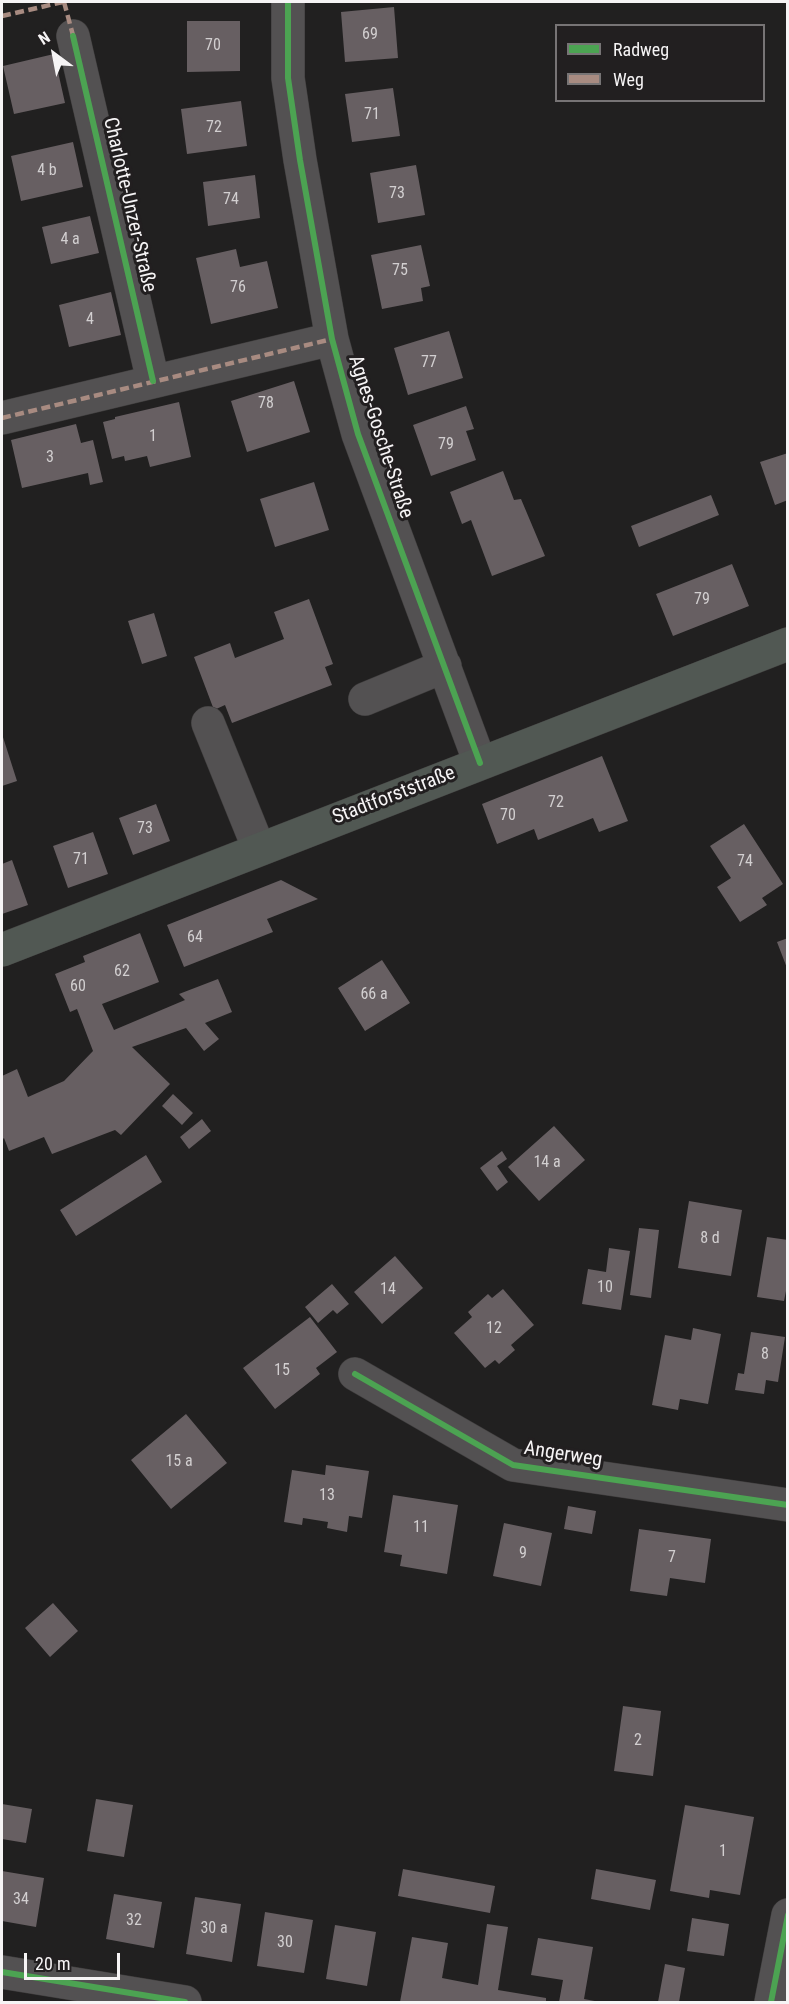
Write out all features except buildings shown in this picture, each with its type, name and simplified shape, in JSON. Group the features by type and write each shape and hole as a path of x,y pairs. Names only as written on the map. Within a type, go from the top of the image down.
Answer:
{"main road":[{"name":"Stadtforststraße","path":"2,950 788,644"}],"street":[{"name":"Agnes-Gosche-Straße","path":"288,2 288,78 332,339 358,434 480,763"},
{"name":"Charlotte-Unzer-Straße","path":"73,36 153,381"},
{"path":"2,418 332,339"},
{"path":"365,699 445,666"},
{"path":"208,723 259,849"},
{"name":"Angerweg","path":"355,1374 513,1465 788,1505"},
{"path":"771,2002 788,1915"},
{"path":"2,1972 185,2002"}],"marked path":[{"path":"2,16 63,2"},
{"path":"64,2 74,39"},
{"path":"2,418 332,339"}],"cycle path":[{"path":"288,2 288,78 332,339 358,434 480,763"},
{"path":"73,36 153,381"},
{"path":"355,1374 513,1465 788,1505"},
{"path":"771,2002 788,1915"},
{"path":"2,1972 185,2002"}]}
